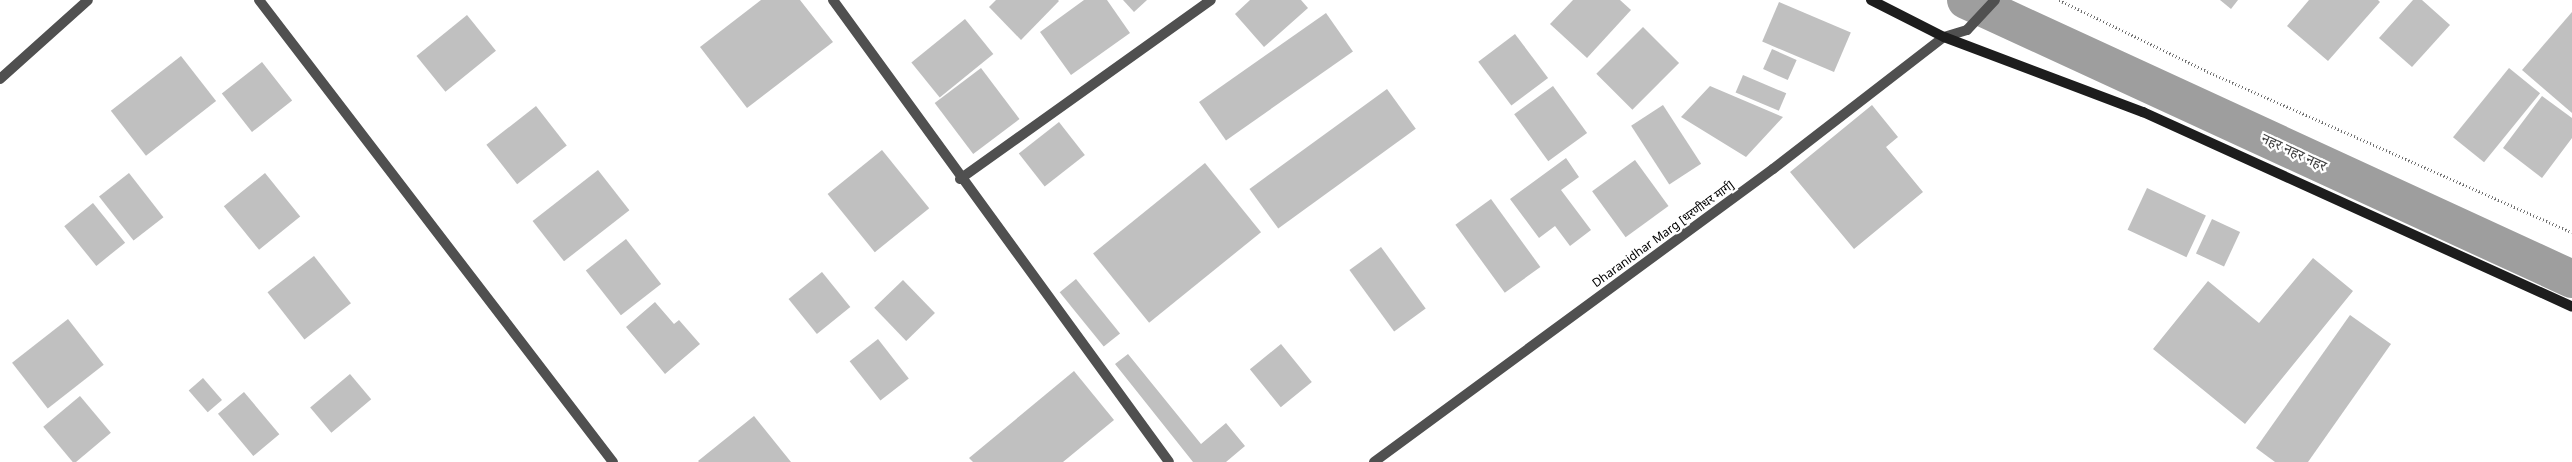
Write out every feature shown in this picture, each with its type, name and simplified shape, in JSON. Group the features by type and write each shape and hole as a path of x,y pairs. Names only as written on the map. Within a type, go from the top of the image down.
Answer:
{"street":[{"path":"0,79 88,0"},
{"path":"259,0 613,462"},
{"path":"833,0 960,179 1169,462"},
{"path":"960,179 1211,0"},
{"path":"1871,0 1944,37 2143,112 2572,307"},
{"name":"Dharanidhar Marg [धरणीधर मार्ग]","path":"1374,462 1773,169 1944,37 1967,30 1995,0"}],"path":[{"path":"2059,0 2213,74 2572,232"}],"building":[{"path":"761,0 800,0 833,42 747,108 700,47"},
{"path":"996,0 1059,1 1021,40 989,7"},
{"path":"1084,0 1107,0 1130,33 1071,75 1040,32"},
{"path":"1123,0 1147,0 1134,12"},
{"path":"1250,0 1301,0 1308,8 1264,47 1235,14"},
{"path":"1573,0 1620,0 1631,10 1587,58 1550,24"},
{"path":"2220,0 2238,0 2231,9"},
{"path":"2309,0 2378,0 2380,2 2328,61 2287,26"},
{"path":"2413,0 2422,0 2450,25 2412,67 2379,38"},
{"path":"1779,2 1851,32 1834,72 1762,42"},
{"path":"2572,12 2572,113 2522,70"},
{"path":"1326,13 1353,52 1226,140 1199,102"},
{"path":"467,15 496,51 445,92 416,56"},
{"path":"965,19 993,54 940,97 911,62"},
{"path":"1643,27 1679,63 1632,110 1596,74"},
{"path":"1515,34 1548,78 1511,106 1478,62"},
{"path":"1772,49 1797,60 1788,80 1763,69"},
{"path":"181,56 216,101 146,156 111,111"},
{"path":"262,62 292,101 252,132 222,93"},
{"path":"981,68 1020,119 973,154 935,103"},
{"path":"2509,68 2540,93 2484,162 2453,137"},
{"path":"1743,75 1786,93 1779,111 1736,92"},
{"path":"1553,86 1587,133 1548,161 1514,114"},
{"path":"1710,86 1783,117 1746,157 1681,117"},
{"path":"1387,89 1416,129 1278,229 1249,189"},
{"path":"2542,96 2572,118 2572,138 2542,178 2503,148"},
{"path":"1663,105 1701,164 1669,184 1631,126"},
{"path":"1872,105 1898,137 1886,147 1923,192 1854,249 1790,172"},
{"path":"536,106 567,145 517,184 486,145"},
{"path":"1059,122 1085,155 1045,186 1019,153"},
{"path":"882,150 929,208 875,252 828,194"},
{"path":"1566,158 1579,177 1561,190 1591,230 1570,246 1555,226 1539,238 1510,199"},
{"path":"1635,160 1669,206 1626,237 1592,191"},
{"path":"1205,163 1261,232 1149,323 1093,254"},
{"path":"598,170 629,210 564,261 533,221"},
{"path":"129,173 163,217 134,241 99,196"},
{"path":"265,173 300,217 259,250 224,206"},
{"path":"2147,188 2206,215 2186,257 2128,230"},
{"path":"1491,199 1540,267 1505,293 1455,225"},
{"path":"93,203 125,243 96,266 64,226"},
{"path":"2212,219 2240,232 2224,267 2196,253"},
{"path":"626,239 661,284 621,315 586,270"},
{"path":"1381,247 1426,308 1394,331 1349,270"},
{"path":"314,256 351,303 304,340 268,292"},
{"path":"2313,258 2353,291 2245,424 2153,349 2208,281 2259,323"},
{"path":"822,272 850,307 817,334 789,299"},
{"path":"1076,279 1120,333 1104,347 1060,292"},
{"path":"903,280 935,313 906,341 874,308"},
{"path":"655,302 674,324 679,320 700,344 665,374 626,327"},
{"path":"2350,315 2391,344 2308,462 2275,462 2256,448"},
{"path":"68,319 104,365 48,408 12,363"},
{"path":"878,339 909,378 880,401 850,361"},
{"path":"1281,344 1312,382 1281,407 1250,369"},
{"path":"1128,354 1201,444 1226,423 1245,446 1226,462 1193,462 1115,364"},
{"path":"1074,371 1114,420 1063,462 973,462 969,458"},
{"path":"350,374 371,399 331,433 310,407"},
{"path":"203,378 222,400 208,412 189,390"},
{"path":"244,392 279,434 253,456 218,414"},
{"path":"80,396 111,433 76,462 73,462 43,427"},
{"path":"754,416 791,462 698,461"}],"waterway":[{"name":"नहर नहर नहर","path":"1966,0 2572,279"}]}
